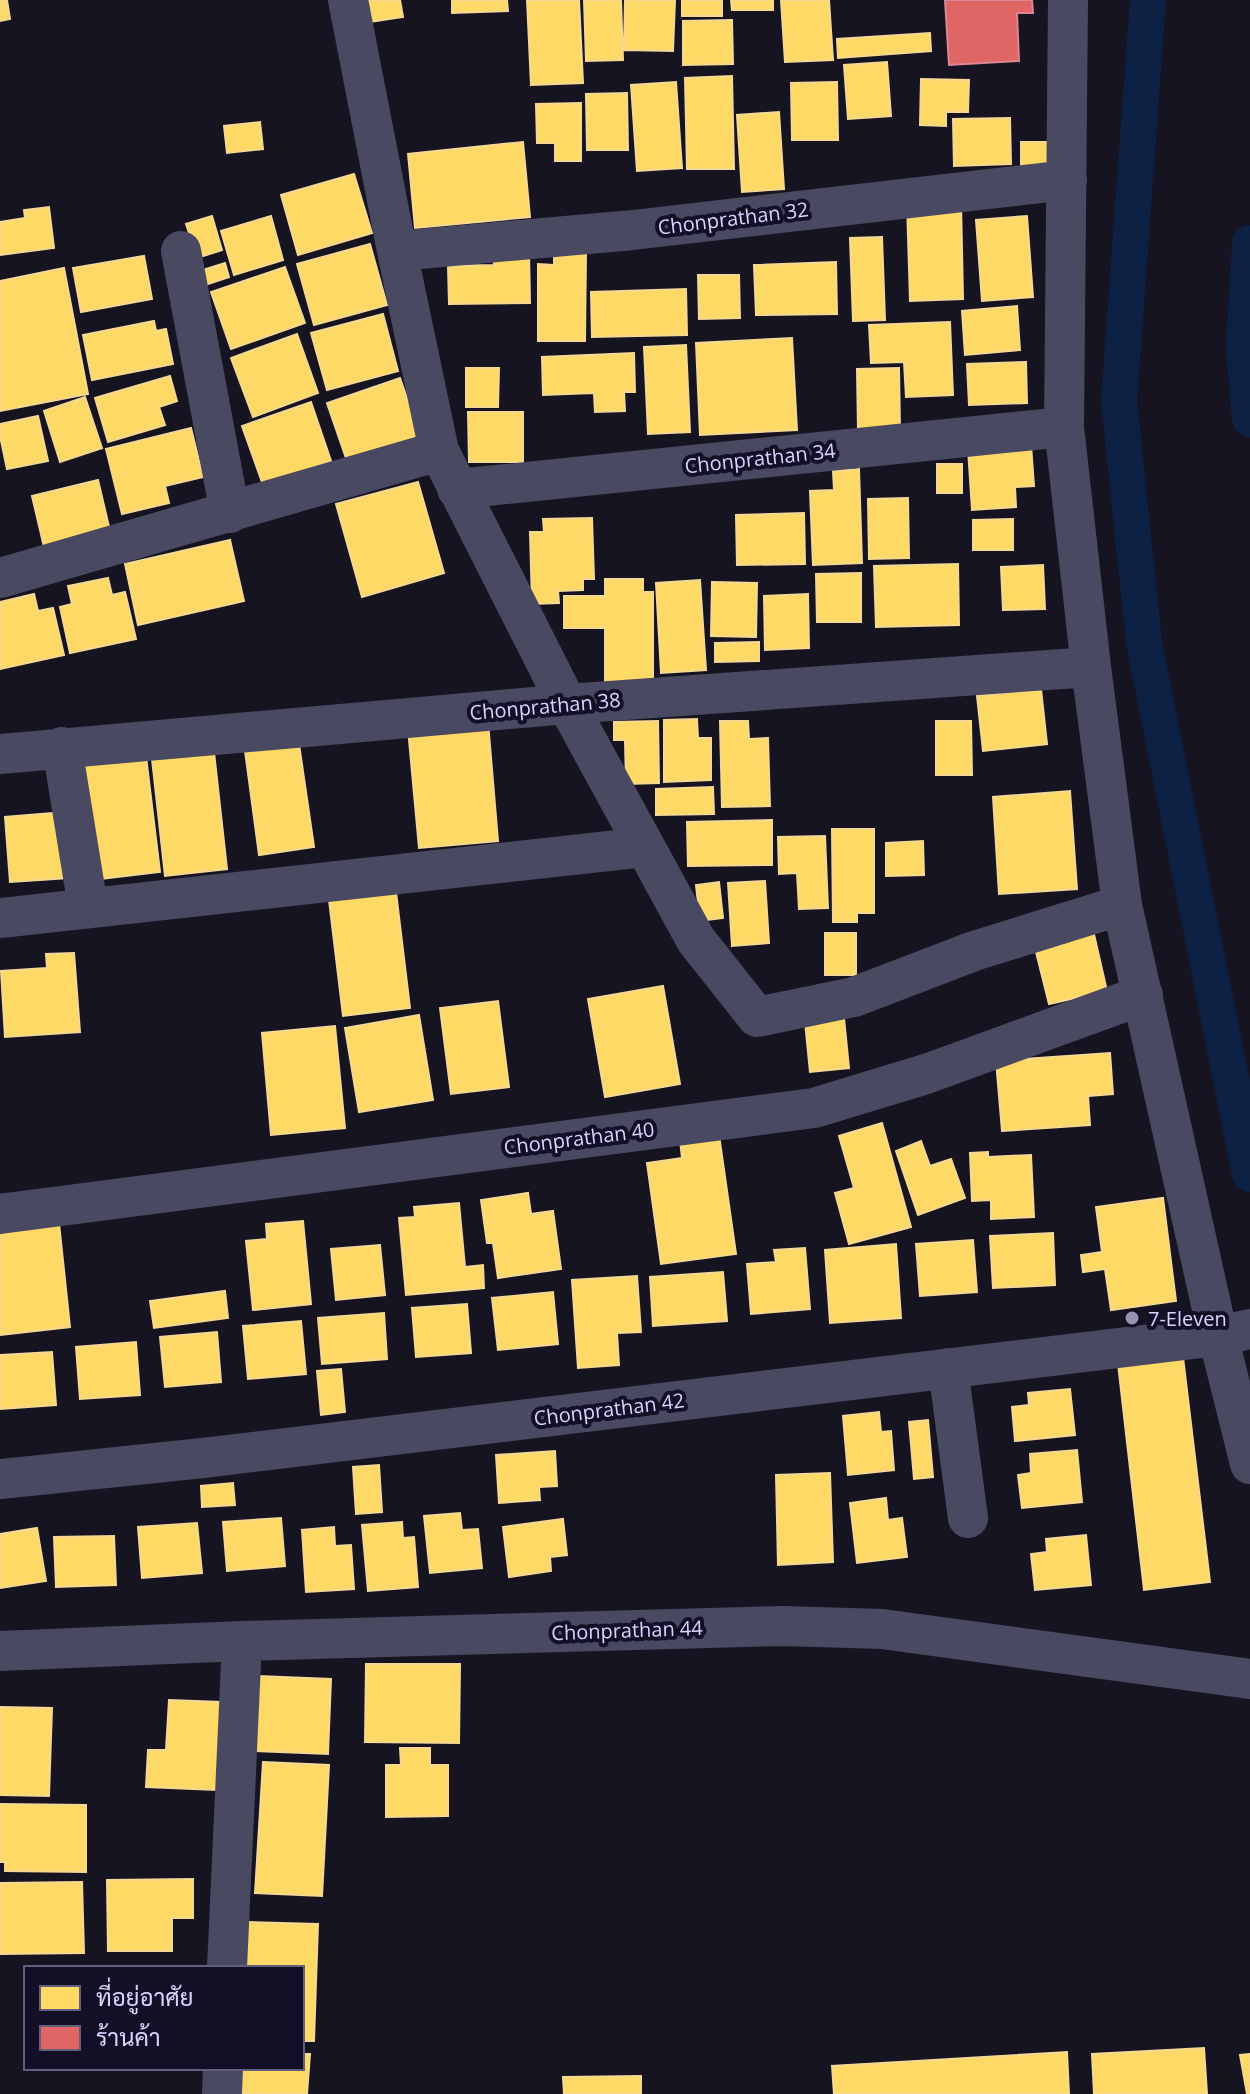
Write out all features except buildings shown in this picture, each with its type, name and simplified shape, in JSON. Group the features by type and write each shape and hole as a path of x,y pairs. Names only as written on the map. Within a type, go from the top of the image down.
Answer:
{"street":[{"path":"348,0 439,451 567,704 696,940 757,1017 854,997 974,951 1122,905"},
{"path":"1068,0 1064,427 1091,667 1122,905 1143,995 1234,1332 1250,1464"},
{"name":"Chonprathan 32","path":"397,251 633,230 1067,180"},
{"path":"181,251 230,513"},
{"name":"Chonprathan 34","path":"457,489 1064,427"},
{"path":"0,578 439,451"},
{"name":"Chonprathan 38","path":"0,754 567,704 1091,667"},
{"path":"62,747 88,907"},
{"path":"0,918 645,847"},
{"name":"Chonprathan 40","path":"0,1214 814,1108 926,1074 1143,995"},
{"name":"Chonprathan 42","path":"0,1479 219,1456 1234,1332"},
{"path":"948,1368 968,1518"},
{"name":"Chonprathan 44","path":"0,1651 751,1626 882,1629 1250,1679"},
{"path":"227,1966 242,1641"},
{"path":"222,2094 223,2070"}],"waterway":[{"path":"1148,0 1119,401 1144,642 1250,1174"},
{"path":"1250,243 1244,347 1250,419"}],"place":[{"name":"7-Eleven","path":"1132,1318"}]}
